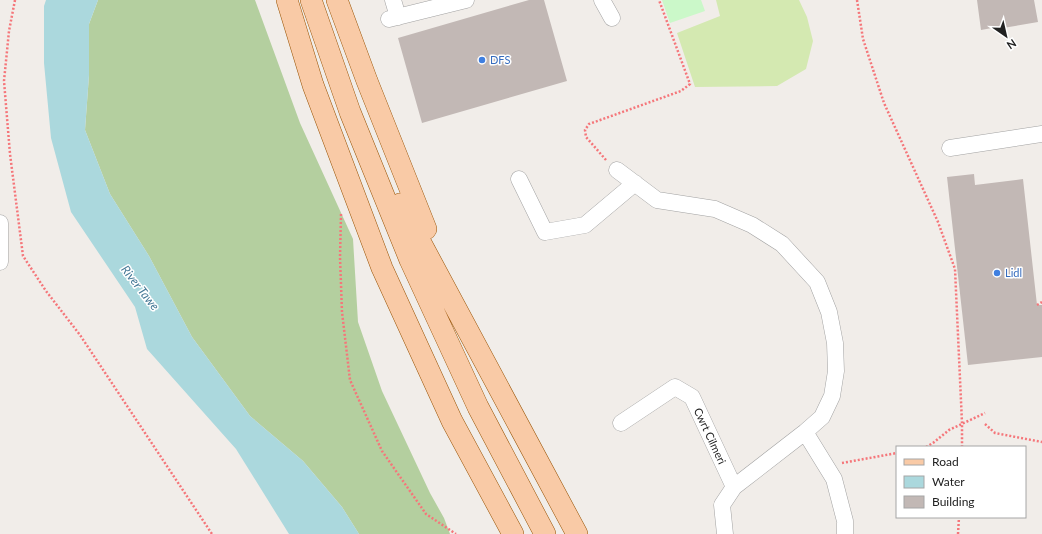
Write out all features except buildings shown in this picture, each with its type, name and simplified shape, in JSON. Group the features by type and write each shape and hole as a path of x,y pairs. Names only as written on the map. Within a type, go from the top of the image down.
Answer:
{"main road":[{"path":"281,0 289,9 313,85 382,268 502,534"},
{"path":"311,0 350,112 410,260 478,406 545,534"},
{"path":"341,4 367,82 463,322"},
{"path":"350,112 577,534"},
{"path":"452,421 513,534"}],"street":[{"path":"393,0 394,18 466,0"},
{"path":"602,0 612,18"},
{"path":"950,148 1042,134"},
{"path":"617,170 657,200 714,209 752,225 782,244 817,282 829,312 835,343 836,371 832,396 822,417 734,487 722,505 725,534"},
{"path":"519,179 545,232 585,225 635,184"},
{"path":"0,223 0,262"},
{"name":"Cwrt Cilmeri","path":"621,423 675,387 692,397 734,487"},
{"path":"805,432 834,479 845,521 844,534"}],"path":[{"path":"15,0 4,82 10,154 24,256 46,291 80,335 212,534"},
{"path":"617,170 603,158 586,137 585,130 589,124 681,91 690,84 660,0"},
{"path":"857,0 863,39 884,102 938,222 955,269 962,446"},
{"path":"341,212 340,257 342,312 350,380 382,451 426,514 456,534"},
{"path":"1037,305 1042,302"},
{"path":"928,446 949,430 985,413"},
{"path":"985,424 994,433 1042,442"},
{"path":"826,466 896,454"},
{"path":"958,534 959,518"}],"green space":[{"path":"98,0 255,0 300,123 353,239 358,322 382,391 430,493 444,518 450,534 359,534 342,507 303,461 250,416 192,337 149,256 110,194 85,130 89,75 89,24"},
{"path":"662,0 701,0 705,11 670,23"},
{"path":"716,0 799,0 807,17 813,41 806,69 777,86 695,87 677,33 720,16"}],"water":[{"name":"River Tawe","path":"46,0 98,0 89,24 89,75 85,130 110,194 149,256 192,337 250,416 303,461 342,507 359,534 289,534 236,449 147,349 135,307 71,212 51,138 44,63 44,6"}],"place":[{"name":"DFS","path":"482,60"},
{"name":"Lidl","path":"997,273"}]}
